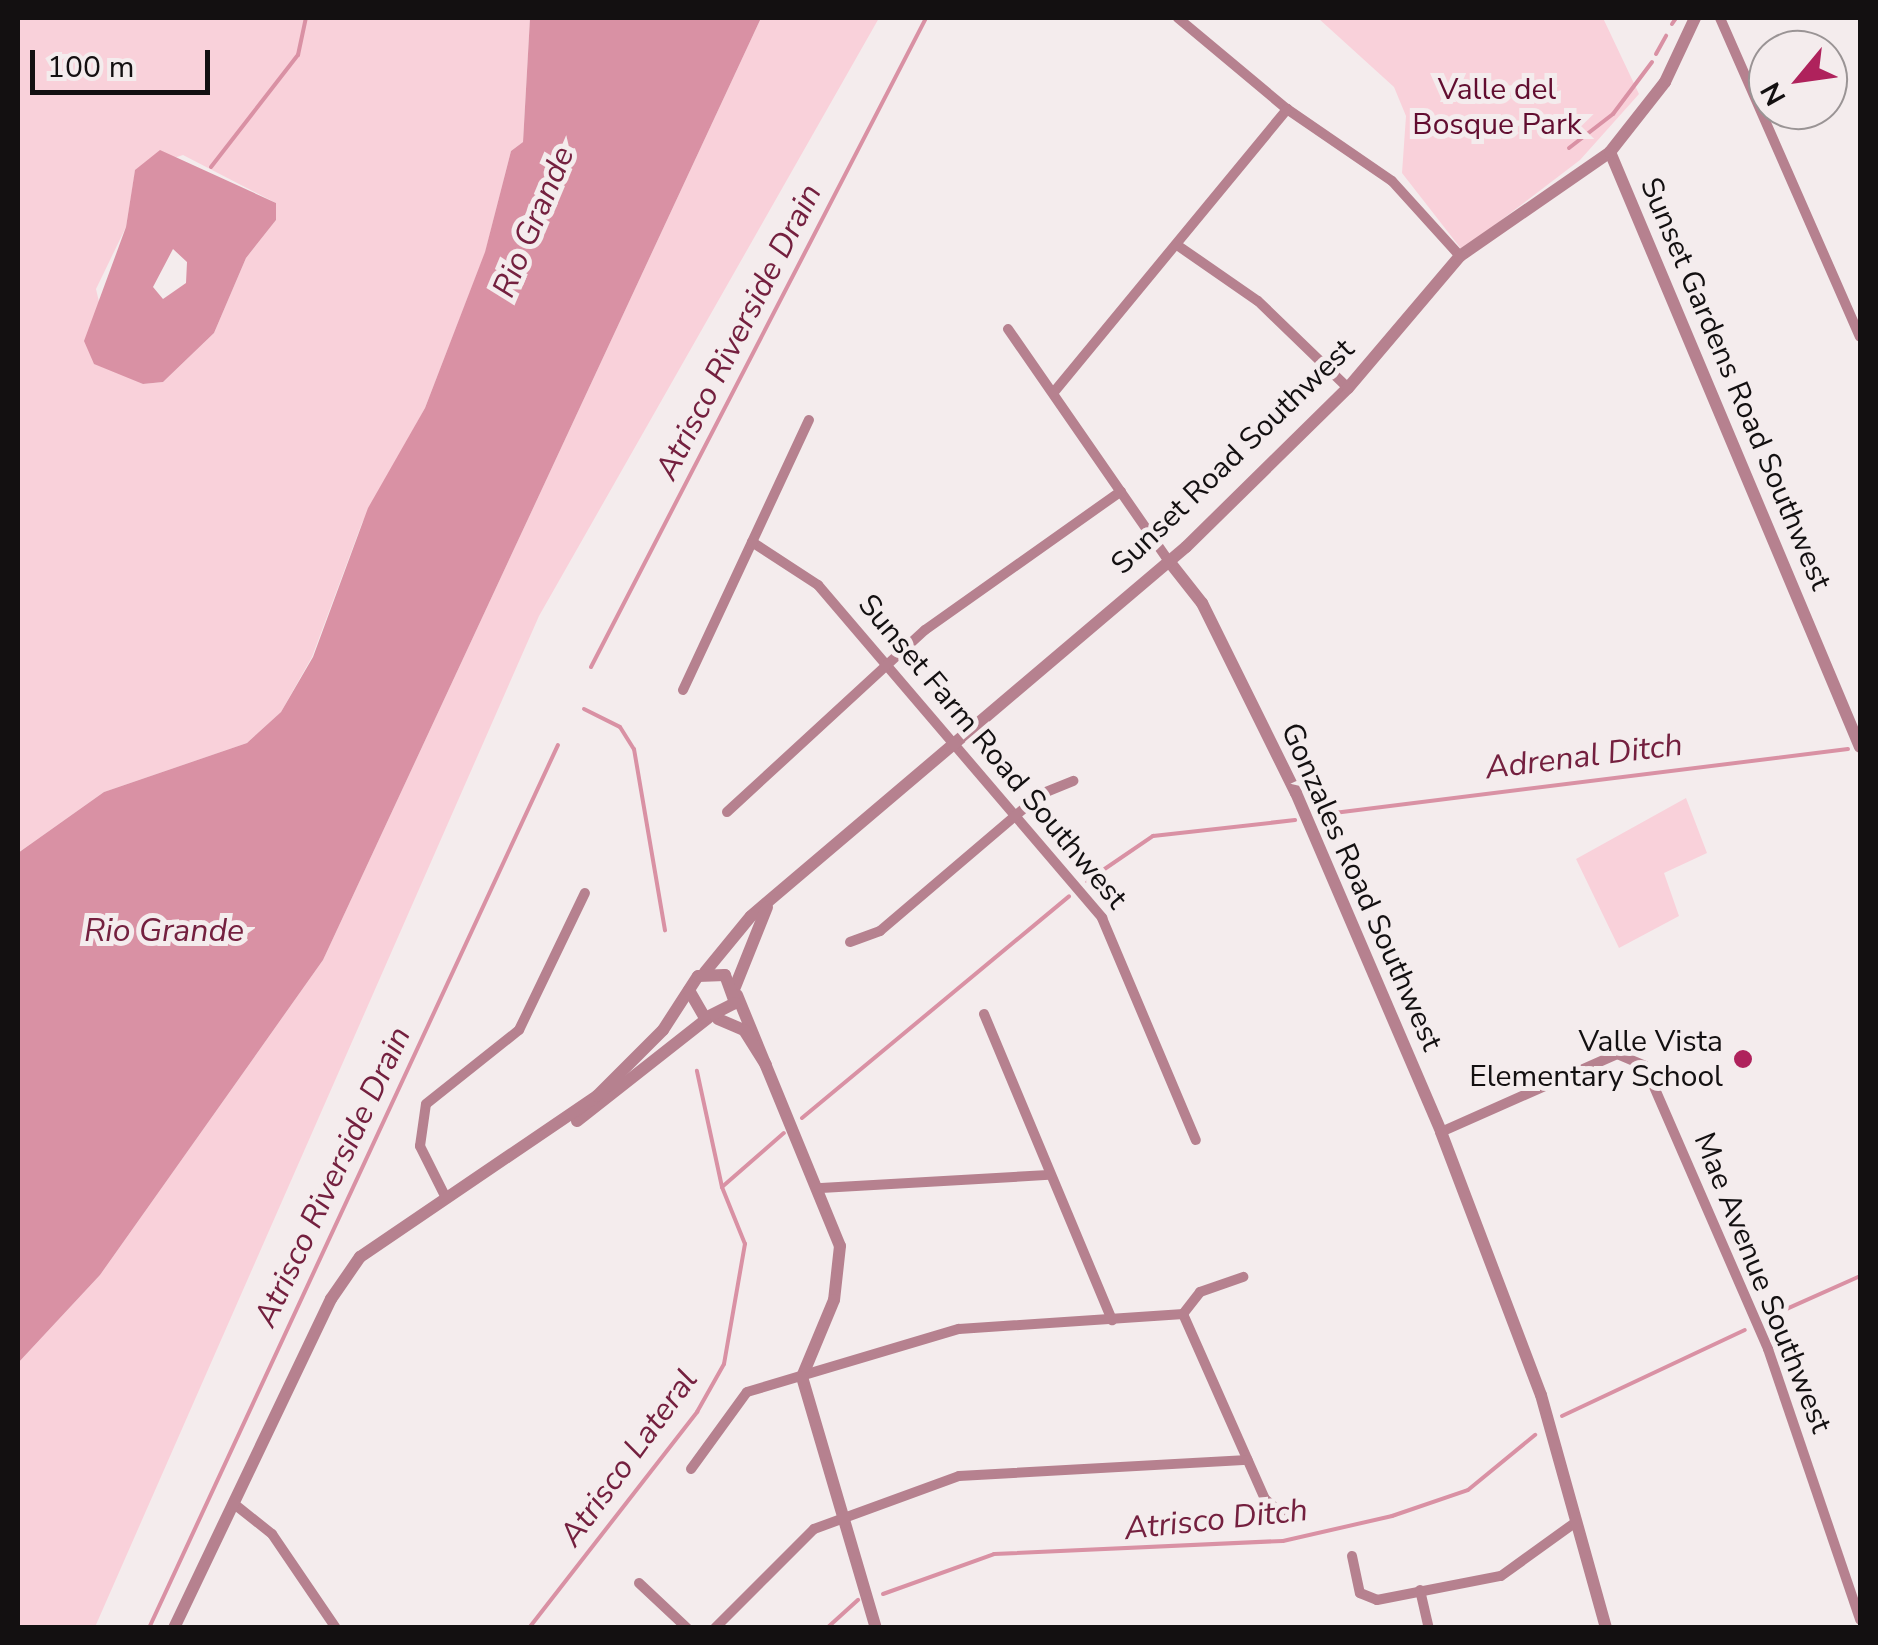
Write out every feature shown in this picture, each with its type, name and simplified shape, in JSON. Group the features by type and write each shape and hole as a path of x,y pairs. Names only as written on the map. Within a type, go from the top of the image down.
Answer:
{"street":[{"path":"1178,18 1287,109 1392,181 1460,256"},
{"name":"Sunset Road Southwest","path":"705,972 768,905 1168,560 1348,388 1460,256 1610,152 1666,82 1695,18"},
{"path":"1720,18 1860,337"},
{"path":"1054,392 1287,109"},
{"name":"Sunset Gardens Road Southwest","path":"1610,152 1860,747"},
{"path":"1177,246 1258,302 1348,388"},
{"name":"Gonzales Road Southwest","path":"1008,328 1202,603 1296,793 1441,1132 1542,1395 1606,1628"},
{"path":"683,690 809,420"},
{"path":"727,812 887,666 1121,492"},
{"name":"Sunset Farm Road Southwest","path":"752,542 818,585 1016,814 1113,936 1196,1140"},
{"path":"850,942 880,931 1016,814 1074,781"},
{"path":"446,1196 420,1146 426,1104 516,1034 585,893"},
{"name":"Sunset Road Southwest","path":"735,989 768,905"},
{"path":"526,1148 613,1082 705,972 735,989 821,1188 841,1263 802,1378 876,1625"},
{"path":"174,1628 340,1285 381,1238 597,1108 712,1019 731,1010 735,989"},
{"path":"689,990 693,1008 748,1035 781,1093"},
{"path":"984,1014 1112,1320"},
{"name":"Mae Avenue Southwest","path":"1441,1132 1610,1057 1636,1058 1756,1318 1860,1620"},
{"path":"821,1188 1049,1175"},
{"path":"691,1469 747,1392 802,1378 918,1336 1183,1314 1200,1292 1242,1278"},
{"path":"1183,1314 1248,1460 1281,1513"},
{"path":"715,1628 814,1529 842,1514 960,1476 1248,1460"},
{"path":"234,1504 272,1534 333,1623 319,1628"},
{"path":"1352,1556 1360,1593 1377,1600 1501,1576 1576,1522"},
{"path":"639,1583 687,1628"},
{"path":"1420,1590 1429,1628"}],"green space":[{"path":"18,18 530,18 523,142 511,151 485,253 425,408 362,523 312,657 281,712 247,743 104,792 18,853","holes":["183,155 276,203 276,220 246,258 214,333 163,382 143,384 115,370 96,289 126,227 135,171"]},
{"path":"761,18 879,18 539,616 95,1627 18,1627 18,1363 100,1275 323,960"},
{"name":"Valle del Bosque Park","path":"1318,18 1603,18 1639,94 1580,160 1462,250 1402,173 1406,116 1394,87"},
{"path":"1686,798 1707,853 1664,873 1679,916 1619,948 1576,859"}],"water":[{"name":"Rio Grande","path":"530,18 761,18 323,960 100,1275 18,1363 18,853 104,792 247,743 281,712 313,657 368,508 425,408 485,252 511,151 523,142"},
{"path":"160,150 276,203 276,220 246,258 214,333 163,382 143,384 94,364 84,341 126,227 135,170","holes":["173,249 187,262 186,283 163,299 153,287"]}],"waterway":[{"path":"211,167 298,55 306,18"},
{"name":"Atrisco Riverside Drain","path":"591,667 926,18"},
{"name":"Atrisco Lateral","path":"1672,24 1676,18"},
{"name":"Atrisco Lateral","path":"1656,54 1666,36"},
{"name":"Atrisco Lateral","path":"1569,148 1613,114 1652,62"},
{"path":"584,709 620,727 634,749 665,930"},
{"name":"Atrisco Riverside Drain","path":"149,1628 558,745"},
{"name":"Adrenal Ditch","path":"1326,814 1848,749"},
{"name":"Adrenal Ditch","path":"1087,881 1153,836 1295,820"},
{"name":"Adrenal Ditch","path":"802,1118 1069,896"},
{"name":"Atrisco Lateral","path":"529,1628 697,1412 724,1364 745,1244 722,1187 697,1071"},
{"name":"Adrenal Ditch","path":"722,1187 784,1133"},
{"name":"Atrisco Ditch","path":"1773,1315 1860,1276"},
{"name":"Atrisco Ditch","path":"1562,1416 1745,1330"},
{"name":"Atrisco Ditch","path":"883,1594 994,1554 1283,1541 1392,1516 1468,1490 1535,1435"},
{"name":"Atrisco Ditch","path":"827,1628 858,1600"}],"place":[{"name":"Valle Vista Elementary School","path":"1743,1059"}]}
